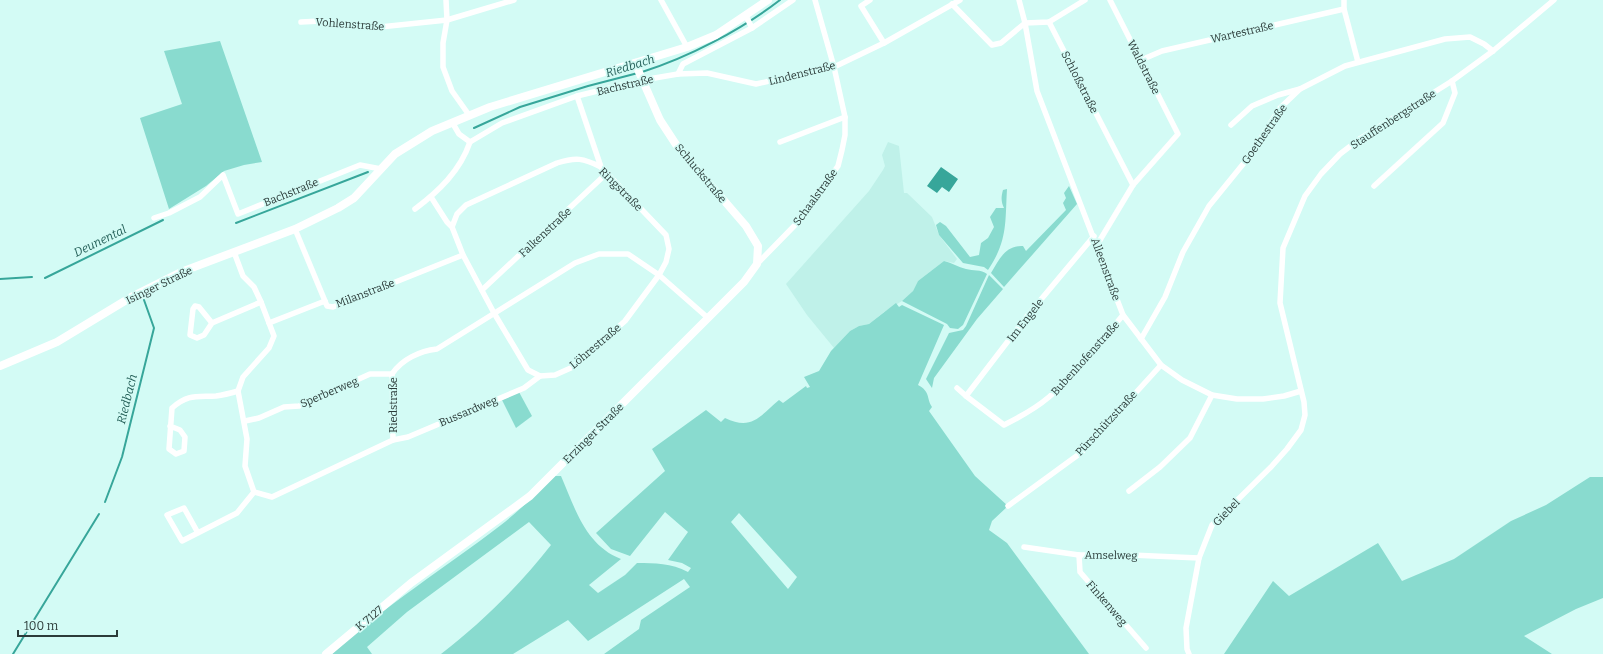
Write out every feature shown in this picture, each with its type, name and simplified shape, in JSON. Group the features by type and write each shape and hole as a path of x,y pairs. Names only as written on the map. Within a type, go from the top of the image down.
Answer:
{"street":[{"path":"446,0 447,20 443,43 444,67 452,91 469,115"},
{"name":"Vohlenstraße","path":"301,22 321,20 356,26 380,27 447,20 514,0"},
{"path":"661,0 687,47"},
{"name":"Bachstraße","path":"154,218 169,213 200,197 223,175 238,214 360,165 381,168 395,154 411,143 452,122 469,115 637,66 687,47 716,35 747,17 768,0"},
{"path":"678,74 683,64 752,27 793,0"},
{"name":"Schaalstraße","path":"757,264 796,224 838,166 844,135 844,117 834,67 815,0"},
{"path":"870,0 861,6 884,44"},
{"name":"Lindenstraße","path":"678,74 706,73 756,84 834,67 884,44 960,0"},
{"path":"1019,0 1025,23"},
{"path":"952,4 992,45 1001,43 1025,23 1049,22 1085,0"},
{"name":"Waldstraße","path":"1110,0 1178,134 1133,185"},
{"path":"1344,0 1344,8 1358,62"},
{"name":"Stauffenbergstraße","path":"1301,391 1280,303 1283,248 1306,196 1321,174 1350,146 1452,82 1493,51 1554,0"},
{"name":"Wartestraße","path":"1140,60 1162,51 1344,8"},
{"path":"747,17 752,27"},
{"name":"Schloßstraße","path":"1049,22 1133,185"},
{"name":"Alleenstraße","path":"1025,23 1037,91 1094,236 1123,315 1162,365 1182,380 1212,396 1237,399 1263,399 1284,396 1301,391"},
{"name":"Goethestraße","path":"1142,339 1165,297 1183,252 1209,206 1248,158 1280,108 1300,89 1345,66 1445,39 1470,37 1484,44 1493,51"},
{"name":"Schluckstraße","path":"637,66 660,120 677,146 746,226 758,246 757,264"},
{"name":"Bachstraße","path":"470,142 502,123 578,96 642,78 678,74"},
{"path":"1374,186 1443,123 1455,93 1452,82"},
{"path":"1232,125 1252,106 1278,95 1300,89"},
{"path":"578,96 601,167"},
{"path":"780,142 844,117"},
{"path":"415,209 431,197 457,169 465,155 470,142 459,134 452,122"},
{"name":"Ringstraße","path":"452,227 457,214 466,205 557,163 573,158 587,160 601,167 666,235 669,249 666,262 659,275"},
{"name":"Isinger Straße","path":"0,366 30,355 57,342 134,296 181,272 295,229 321,217 354,198 381,168"},
{"name":"Falkenstraße","path":"482,290 607,173"},
{"path":"1097,245 1133,185"},
{"path":"431,197 447,222 452,227 463,254 494,313 528,370 540,376"},
{"path":"295,229 325,301"},
{"name":"Im Engele","path":"966,396 1028,315 1094,236"},
{"path":"198,533 184,508 167,515 182,541 198,533 237,513 254,492 245,466 247,439 245,421 238,391 243,377 269,348 274,336 254,287 243,276 234,252"},
{"name":"Milanstraße","path":"269,322 325,301 327,306 333,307 463,254"},
{"name":"Riedstraße","path":"254,492 272,497 393,440 392,374 398,366 423,350 437,349 575,263 599,254 628,254 659,275 708,318"},
{"name":"Erzinger Straße","path":"411,583 530,496 744,282 757,264"},
{"name":"Löhrestraße","path":"540,376 555,375 573,367 625,321 659,275"},
{"path":"212,323 199,307 195,306 193,309 190,335 197,338 204,335 212,323 261,302"},
{"name":"Bubenhofenstraße","path":"966,396 1004,425 1028,413 1049,397 1086,360 1123,315"},
{"name":"Pürschützstraße","path":"1008,506 1082,452 1162,365"},
{"name":"Sperberweg","path":"245,421 259,418 284,407 299,406 370,374 392,374"},
{"name":"Bussardweg","path":"393,440 408,437 524,388 540,376"},
{"path":"957,388 966,396"},
{"path":"170,426 180,430 185,437 184,451 176,454 169,449 170,426 172,408 181,400 192,396 217,396 238,391"},
{"name":"Giebel","path":"1189,654 1187,649 1186,628 1199,558 1212,525 1271,467 1301,430 1305,415 1301,391"},
{"path":"1129,491 1160,467 1190,438 1212,396"},
{"name":"Amselweg","path":"1024,547 1079,554 1199,558"},
{"name":"Finkenweg","path":"1079,554 1080,572 1146,648"},
{"name":"K 7127","path":"326,654 411,583"}],"shaded area":[{"path":"220,41 262,162 244,165 224,171 206,186 169,209 140,118 182,104 164,51"},
{"path":"888,142 899,146 904,193 907,193 932,217 939,235 957,259 954,263 944,261 918,281 913,291 902,301 884,312 869,324 859,326 850,331 834,348 807,315 786,284 869,191 885,166 882,155"},
{"path":"941,167 958,179 949,192 942,187 937,193 927,186"},
{"path":"1069,186 1077,204 1004,287 991,273 997,263 1003,254 1012,248 1023,246 1026,251 1066,210 1063,203 1066,198 1064,193"},
{"path":"1007,189 1005,222 1002,240 988,270 984,267 963,263 939,235 936,225 940,222 946,226 970,257 979,255 981,243 988,238 994,227 990,217 996,208 1004,208 1002,195 1003,190"},
{"path":"944,261 969,270 985,272 987,274 963,325 958,329 950,328 947,324 902,301 913,291 918,281"},
{"path":"989,275 1003,289 977,319 934,378 932,388 926,379 949,333 963,330 966,326"},
{"path":"896,303 899,307 902,305 944,325 918,385 927,393 932,407 929,411 975,476 1008,506 992,521 989,530 1007,543 1089,654 604,654 639,629 641,620 690,587 684,579 588,641 568,620 513,654 441,654 471,630 499,603 526,575 551,545 529,522 407,612 367,647 372,654 332,654 394,603 501,525 555,476 561,476 577,513 590,535 598,545 621,559 589,585 598,593 625,575 637,563 657,563 669,565 688,572 691,568 682,563 668,560 688,532 665,512 630,556 611,549 596,533 665,471 652,449 706,410 721,422 725,418 734,422 742,423 755,420 779,400 783,403 806,386 807,388 810,387 804,377 819,371 831,351 850,331 859,326 869,324","holes":["739,513 797,577 788,589 731,522"]},
{"path":"519,392 532,416 516,428 502,400"},
{"path":"1590,477 1603,477 1603,598 1576,609 1524,636 1552,654 1224,654 1273,581 1289,596 1378,543 1402,581 1454,559 1511,521 1546,505"}],"waterway":[{"name":"Riedbach","path":"642,72 678,59 714,42 749,22 780,0"},
{"name":"Riedbach","path":"474,128 520,107 588,86 638,73"},
{"name":"Riedbach","path":"236,223 368,172"},
{"name":"Deunental","path":"45,278 163,220"},
{"name":"Deunental","path":"0,279 32,277"},
{"name":"Riedbach","path":"105,502 122,457 154,328 144,300"},
{"name":"Riedbach","path":"13,654 99,514"}]}
